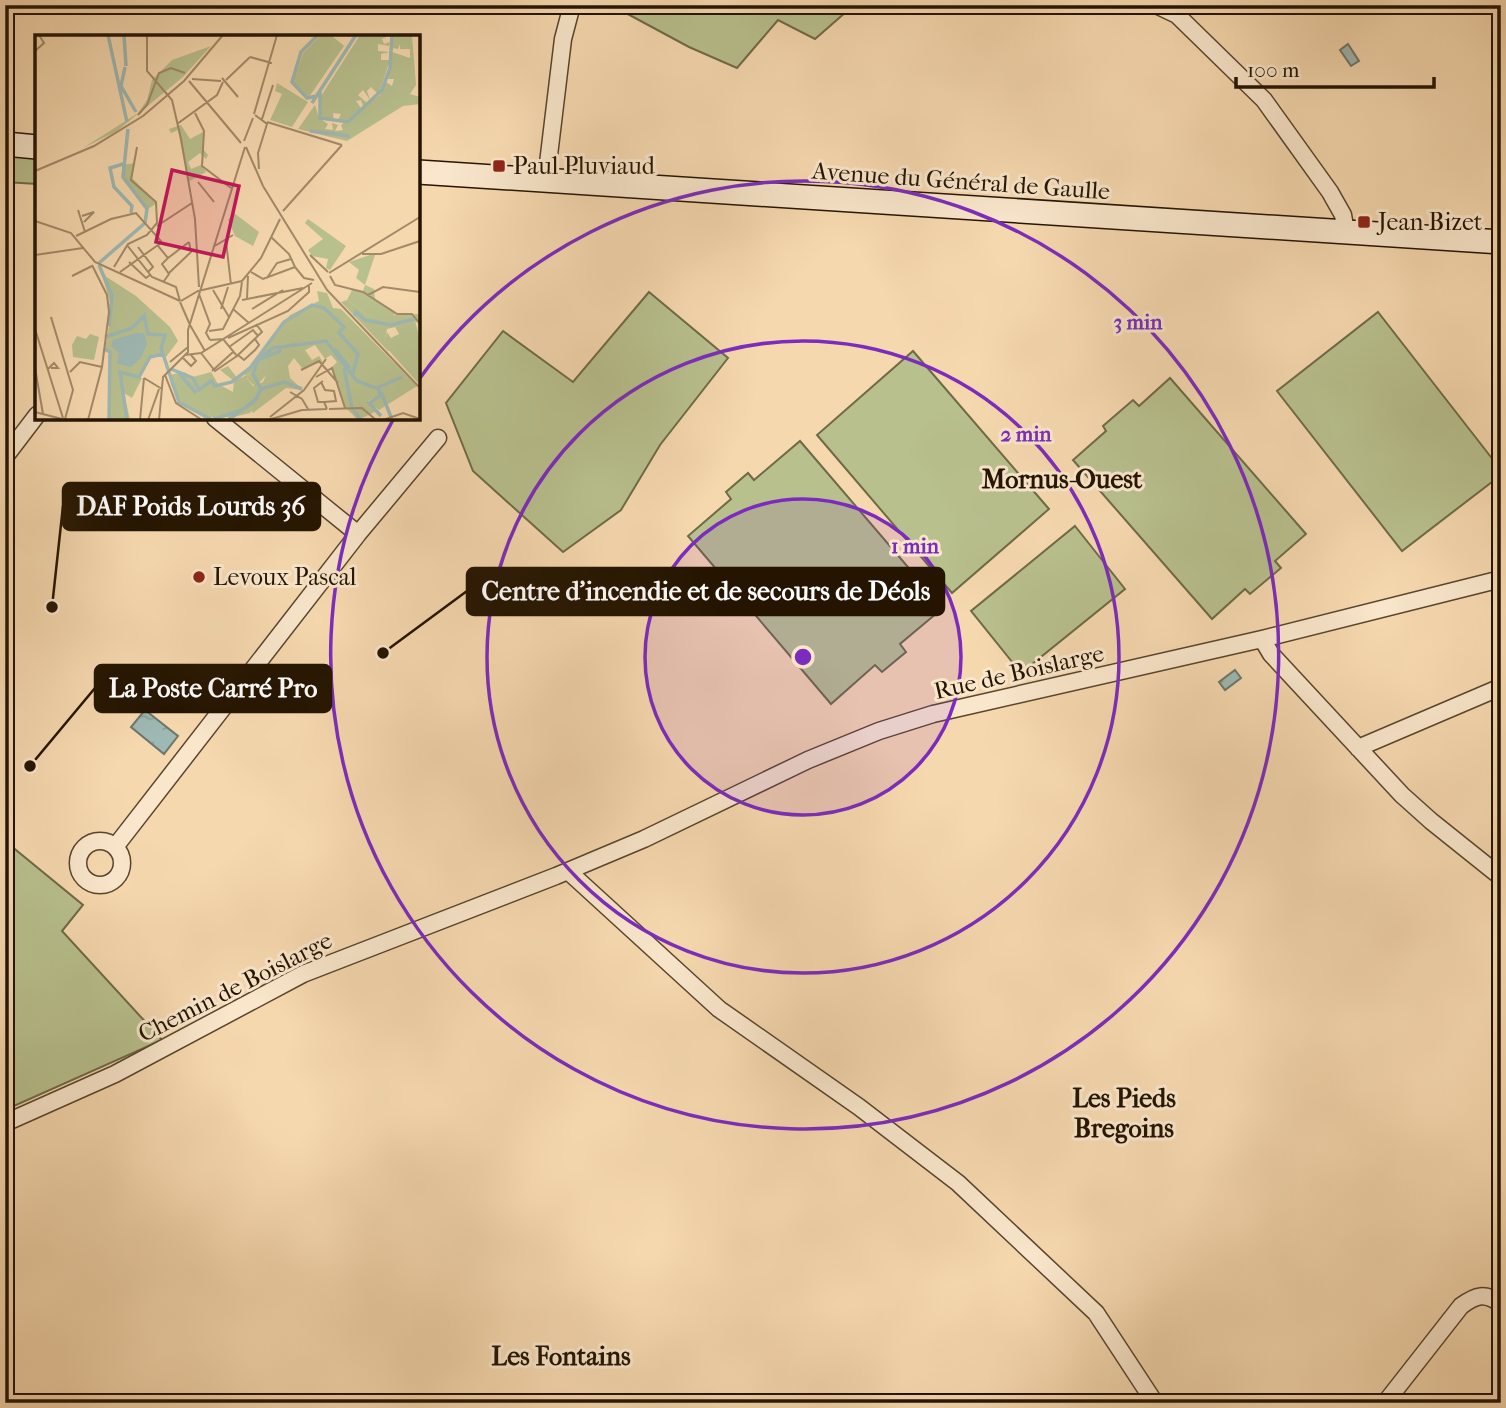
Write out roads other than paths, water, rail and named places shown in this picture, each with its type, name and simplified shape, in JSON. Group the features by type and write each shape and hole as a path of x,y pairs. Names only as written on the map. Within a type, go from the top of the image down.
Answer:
{"main road":[{"path":"5,144 35,147"},
{"name":"Avenue du Général de Gaulle","path":"420,172 1501,242"}],"street":[{"path":"545,180 563,39 572,5"},
{"path":"1156,5 1182,10 1264,100 1330,192 1343,215 1346,232"},
{"path":"5,457 35,418"},
{"path":"217,420 358,534"},
{"path":"115,847 358,534 438,438"},
{"name":"Rue de Boislarge","path":"568,871 653,835 717,802 839,746 911,720 1262,639 1501,579"},
{"path":"1262,639 1270,654 1402,795 1501,877"},
{"path":"1358,748 1501,687"},
{"path":"568,871 719,1009 859,1107 958,1183 1096,1313 1155,1403"},
{"name":"Chemin de Boislarge","path":"5,1122 115,1074 303,974 568,871"},
{"path":"1385,1403 1461,1306 1476,1295 1485,1295 1501,1304"}],"water":[{"path":"1348,44 1359,61 1351,66 1340,50"},
{"path":"1235,670 1241,678 1225,690 1219,682"},
{"path":"145,710 178,736 164,754 131,727"}],"place":[{"name":"Paul Pluviaud","path":"499,166"},
{"name":"Jean Bizet","path":"1364,222"},
{"name":"Levoux Pascal","path":"199,577"},
{"name":"DAF Poids Lourds 36","path":"52,607"},
{"name":"Centre d'incendie et de secours de Déols","path":"383,653"},
{"name":"La Poste Carré Pro","path":"30,766"}],"district":[{"name":"Mornus-Ouest","path":"1062,479"},
{"name":"Les Pieds Bregoins","path":"1124,1113"},
{"name":"Les Fontains","path":"561,1356"}]}
